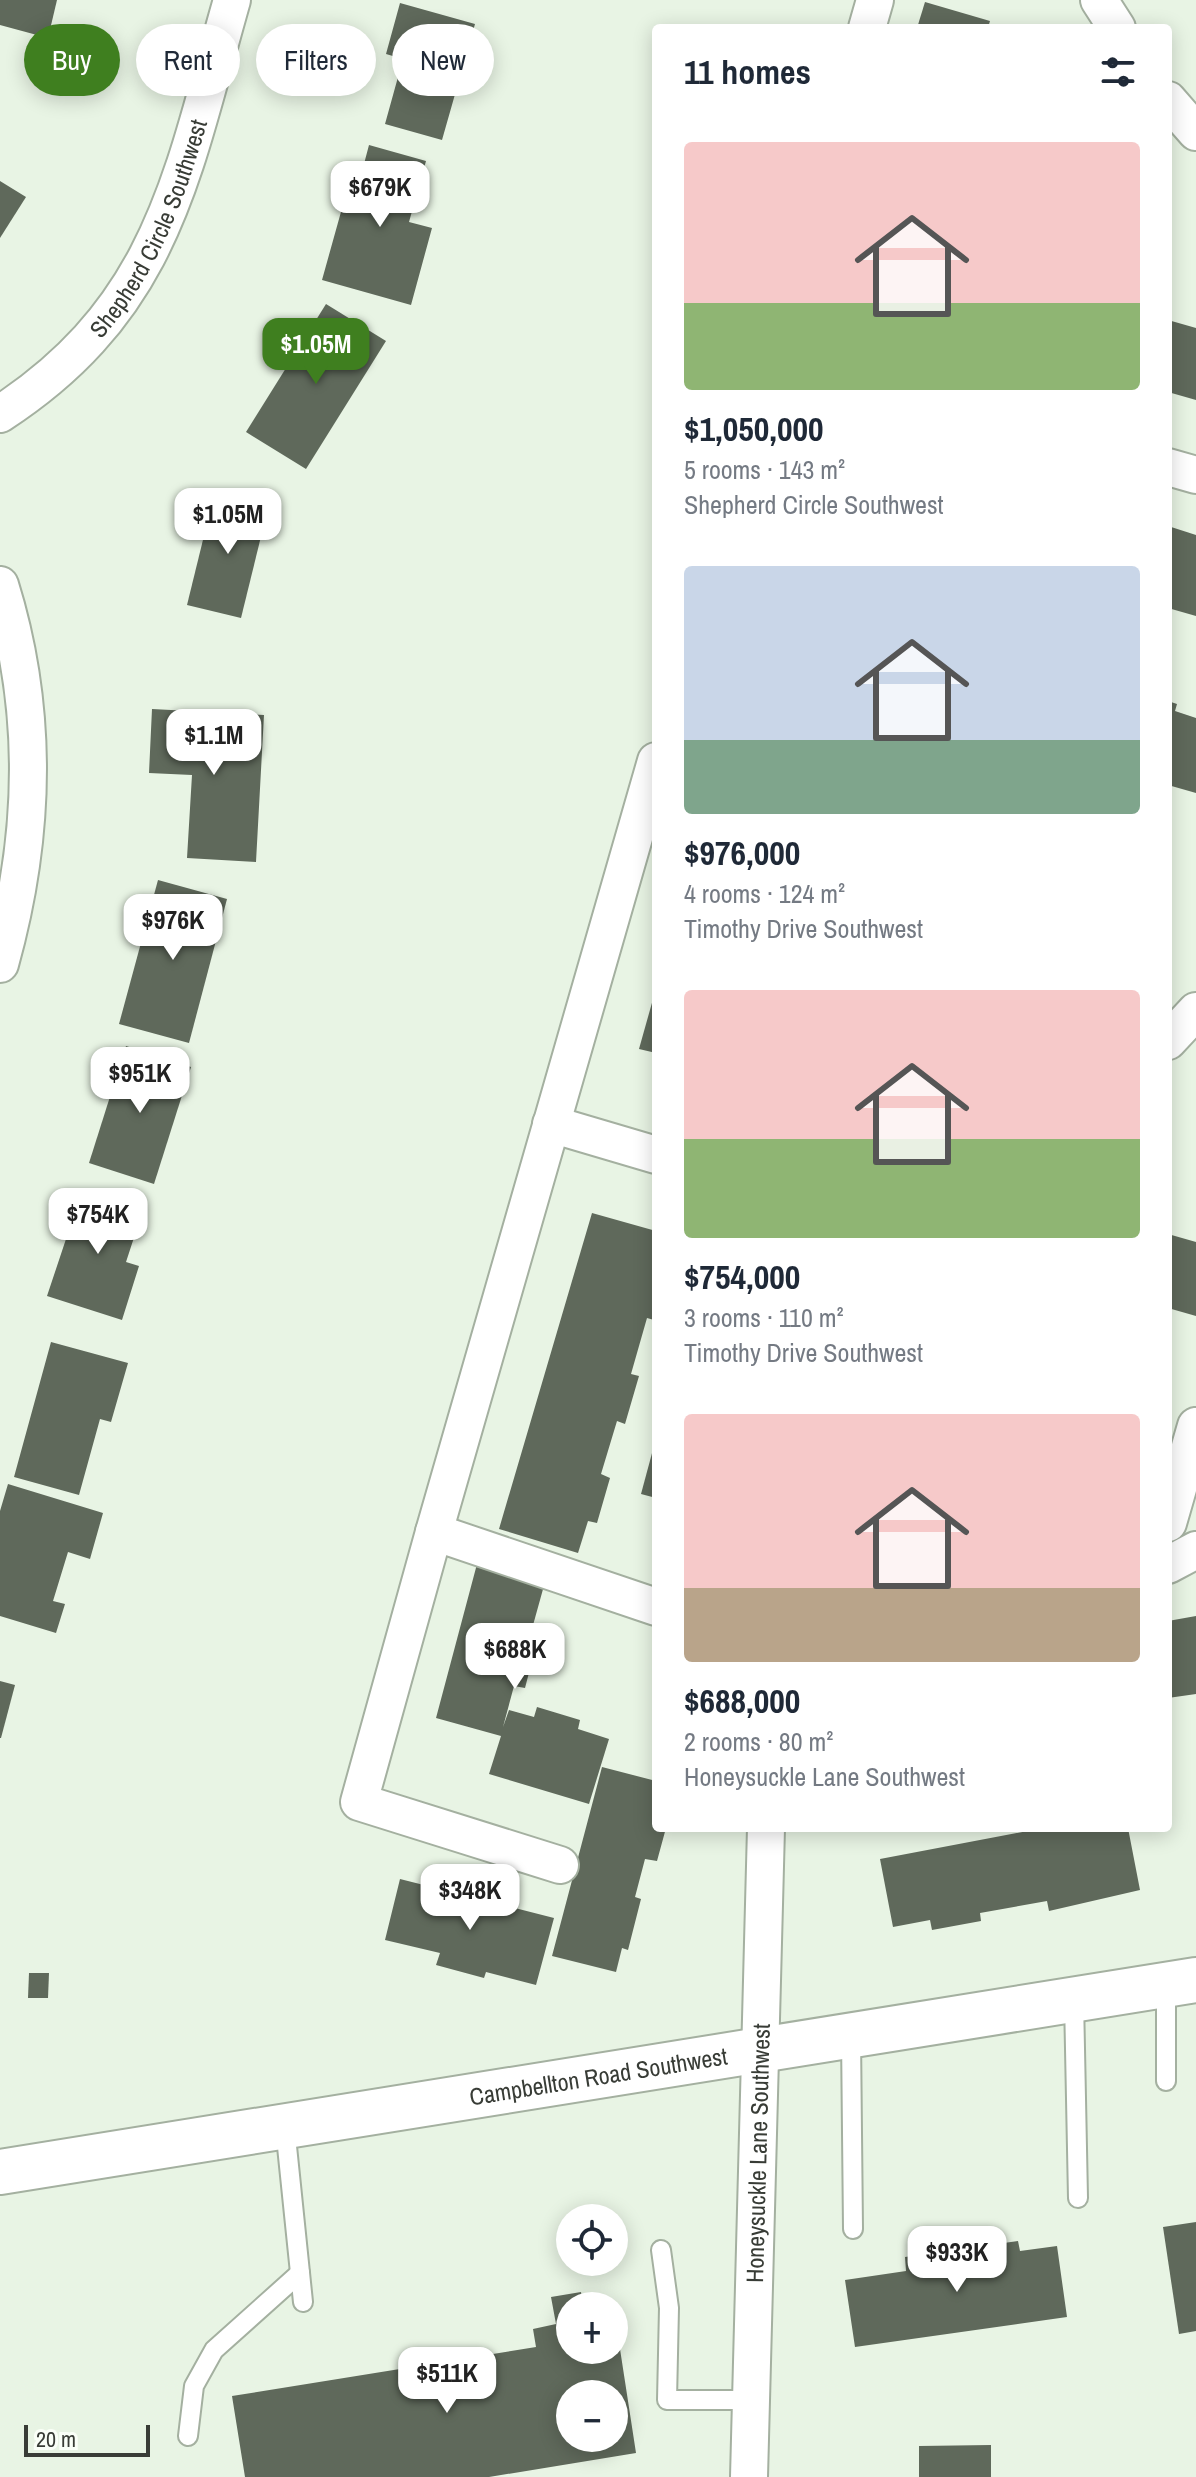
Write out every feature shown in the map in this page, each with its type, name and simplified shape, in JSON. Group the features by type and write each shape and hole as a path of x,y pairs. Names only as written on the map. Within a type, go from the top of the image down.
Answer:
{"main road":[{"name":"Campbellton Road Southwest","path":"0,2172 1181,1982"}],"street":[{"name":"Shepherd Circle Southwest","path":"0,414 35,392 87,345 136,281 174,203 232,0"},
{"path":"868,24 875,0"},
{"path":"1099,0 1114,24"},
{"path":"1172,105 1196,132"},
{"path":"1172,468 1196,475"},
{"path":"0,585 14,630 29,740 28,823 0,964"},
{"path":"560,1865 359,1802 652,775"},
{"path":"1172,1037 1196,1011"},
{"path":"551,1124 652,1154"},
{"path":"1172,1509 1196,1426"},
{"path":"434,1532 652,1606"},
{"path":"1172,1563 1196,1550"},
{"name":"Honeysuckle Lane Southwest","path":"749,2477 757,2050 766,1832"}],"lane":[{"path":"1166,2081 1181,1982"},
{"path":"1074,1999 1078,2198"},
{"path":"851,2035 853,2229"},
{"path":"285,2127 303,2302"},
{"path":"661,2250 669,2308 667,2400 751,2400"},
{"path":"188,2436 194,2386 214,2350 300,2273"}],"building":[{"path":"0,0 57,0 51,24 24,24 24,32 0,25"},
{"path":"925,2 990,21 989,24 918,24"},
{"path":"400,3 475,24 394,24"},
{"path":"392,32 392,56 386,54"},
{"path":"393,96 455,96 442,140 385,124"},
{"path":"369,145 426,161 409,222 432,228 411,305 322,280 351,176 360,179"},
{"path":"0,181 26,197 0,238"},
{"path":"326,304 386,341 306,469 246,432"},
{"path":"1172,321 1196,328 1196,400 1172,393"},
{"path":"214,495 268,508 241,618 187,605"},
{"path":"1172,527 1196,535 1196,616 1172,609"},
{"path":"1172,702 1177,704 1175,711 1196,718 1196,793 1172,786"},
{"path":"152,709 264,715 256,862 187,858 192,775 149,773"},
{"path":"158,880 227,899 189,1043 119,1024"},
{"path":"652,1003 652,1052 639,1049"},
{"path":"126,1046 191,1067 154,1184 89,1163"},
{"path":"83,1188 144,1207 126,1262 139,1266 122,1320 47,1296"},
{"path":"592,1213 652,1230 652,1319 647,1318 631,1374 639,1376 625,1424 617,1421 601,1474 610,1478 597,1523 588,1521 578,1553 499,1529"},
{"path":"1172,1235 1196,1242 1196,1316 1172,1309"},
{"path":"51,1342 128,1363 111,1422 100,1419 79,1495 14,1477"},
{"path":"652,1453 652,1497 641,1494"},
{"path":"8,1484 103,1513 90,1559 68,1552 53,1601 65,1604 56,1633 0,1616 0,1511"},
{"path":"477,1564 545,1582 530,1636 538,1638 525,1688 514,1686 503,1727 509,1710 534,1717 537,1707 580,1720 578,1729 609,1739 589,1804 489,1774 501,1736 436,1718"},
{"path":"1196,1616 1196,1694 1172,1697 1172,1620"},
{"path":"0,1681 15,1685 1,1738 0,1738"},
{"path":"602,1767 652,1780 652,1832 665,1832 657,1861 645,1859 635,1897 641,1899 628,1950 622,1948 616,1972 552,1956"},
{"path":"1022,1832 1129,1832 1140,1890 1049,1911 1047,1901 980,1913 981,1921 932,1930 930,1920 893,1927 880,1859"},
{"path":"400,1879 554,1918 536,1985 486,1972 484,1978 436,1965 440,1953 385,1940"},
{"path":"29,1973 49,1973 48,1998 28,1998"},
{"path":"1196,2222 1196,2331 1179,2334 1163,2227"},
{"path":"1018,2241 1020,2251 1057,2246 1067,2317 855,2347 845,2280 906,2271 905,2257"},
{"path":"556,2296 556,2324 551,2297"},
{"path":"556,2324 556,2364 622,2364 625,2380 556,2380 556,2452 628,2452 628,2401 636,2453 489,2477 245,2477 232,2396 536,2347 533,2329"},
{"path":"991,2445 991,2477 919,2477 919,2446"}]}
